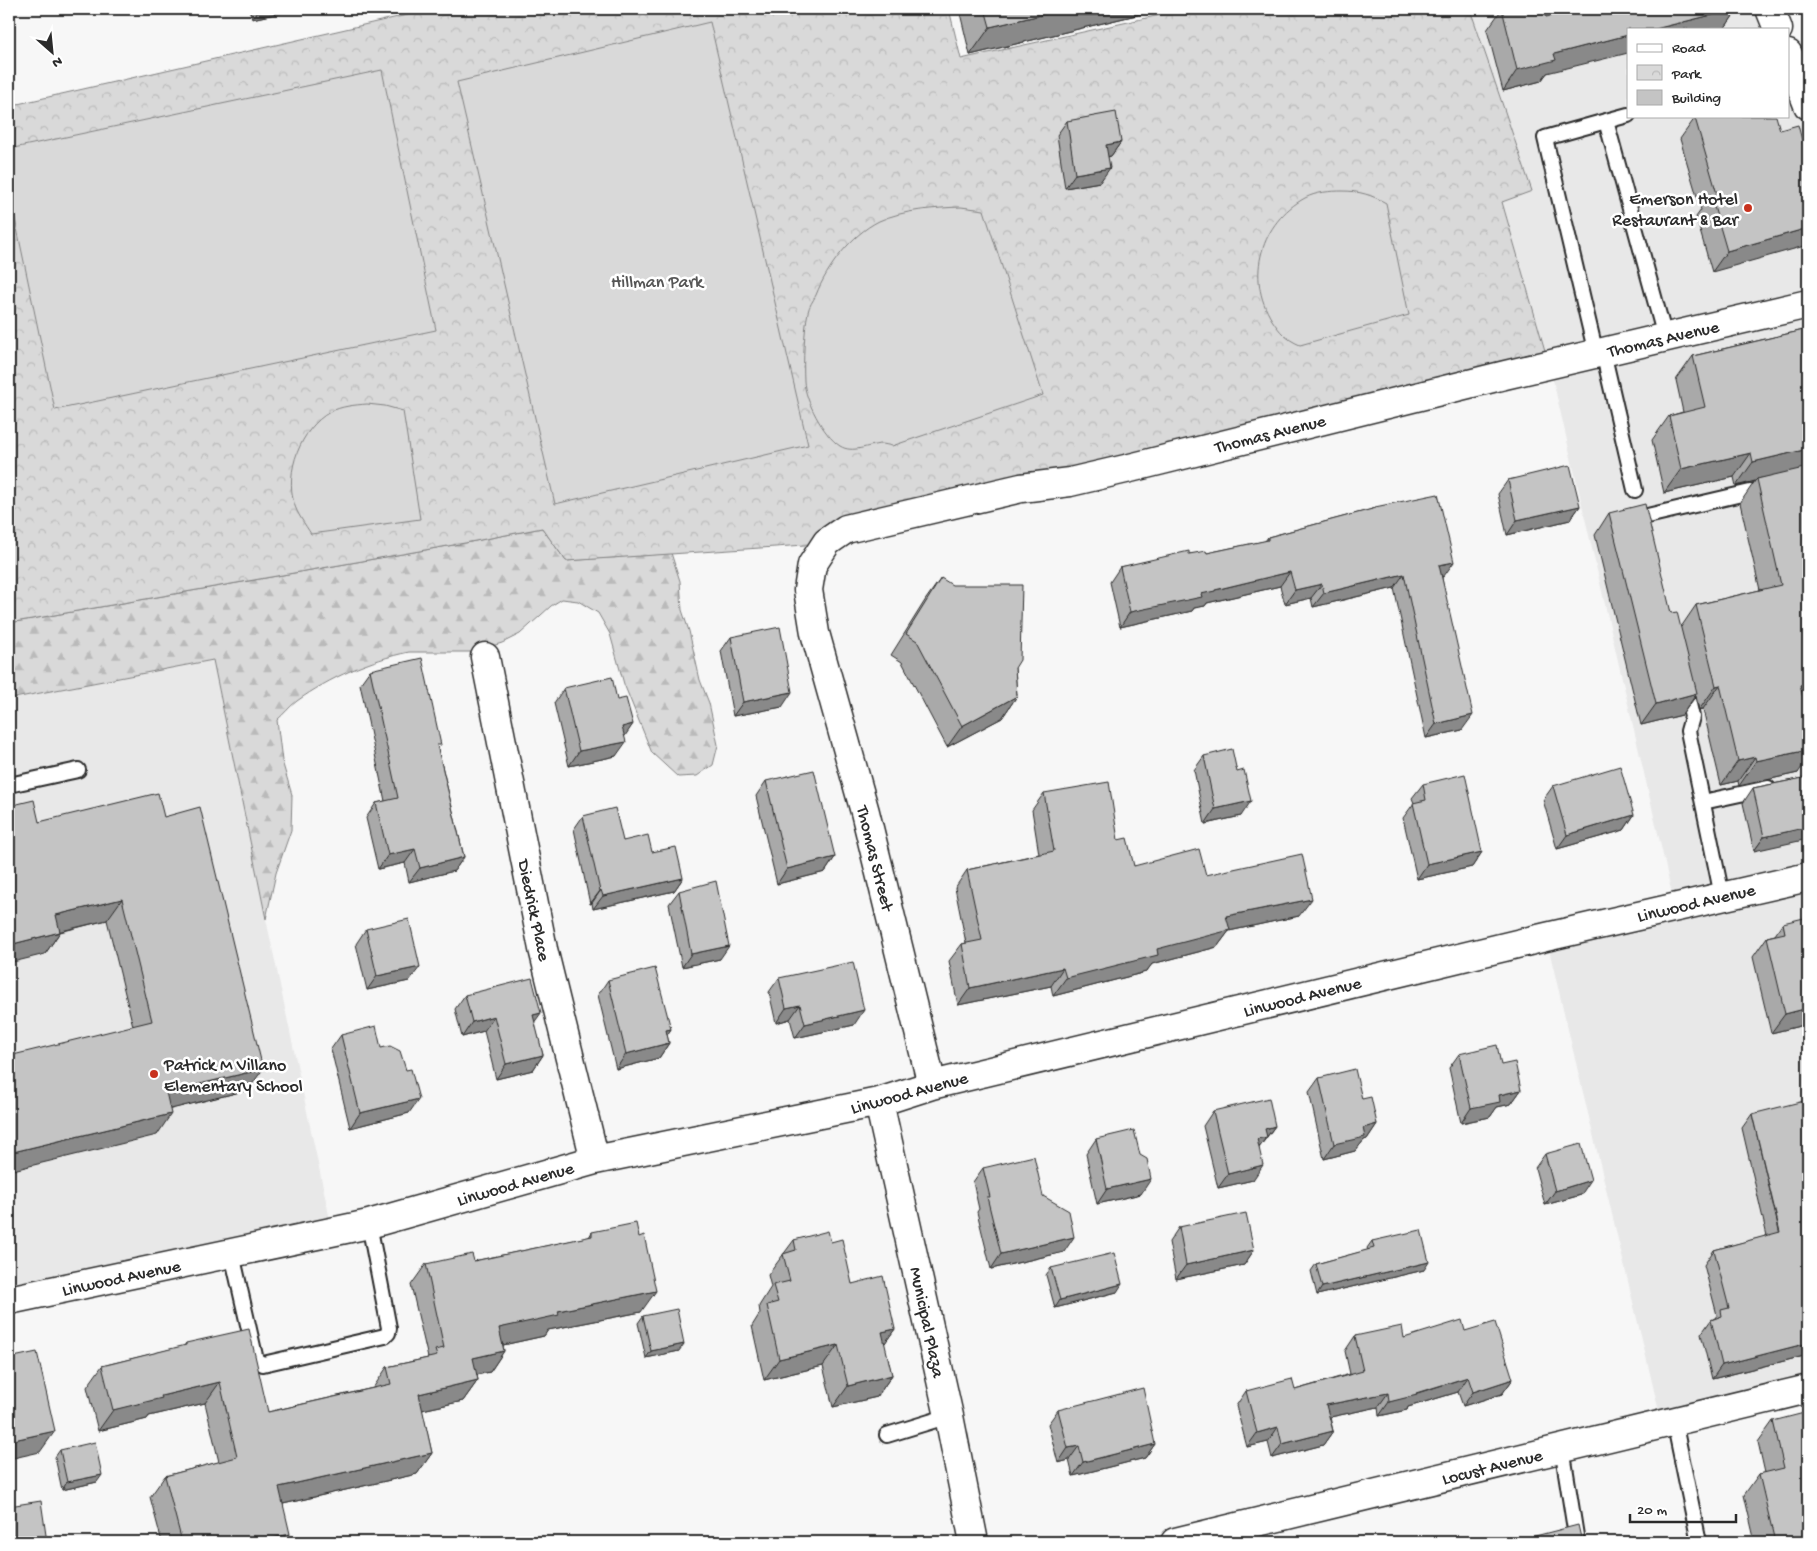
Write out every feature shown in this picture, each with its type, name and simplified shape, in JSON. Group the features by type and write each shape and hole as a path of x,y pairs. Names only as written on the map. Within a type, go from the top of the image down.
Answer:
{"street":[{"path":"1770,9 1778,28"},
{"path":"1790,66 1808,105"},
{"name":"Thomas Avenue","path":"815,633 808,590 812,565 827,542 846,529 1021,488 1070,482 1130,468 1665,337 1808,304"},
{"name":"Thomas Street","path":"815,633 865,812 932,1085"},
{"name":"Diedrick Place","path":"485,657 543,949 595,1160"},
{"name":"Linwood Avenue","path":"9,1300 369,1224 595,1160 879,1102 932,1085 1546,936 1808,877"},
{"name":"Municipal Plaza","path":"879,1102 949,1416 974,1542"},
{"name":"Locust Avenue","path":"1177,1542 1250,1534 1562,1448 1808,1389"}],"lane":[{"path":"1627,115 1545,138 1635,490"},
{"path":"1606,121 1665,337"},
{"path":"1642,517 1781,485"},
{"path":"1680,669 1692,717 1688,731 1722,896"},
{"path":"9,784 78,770"},
{"path":"1703,802 1780,786"},
{"path":"232,1254 256,1360 263,1364 385,1336 388,1333 389,1328 369,1224"},
{"path":"887,1435 949,1416"},
{"path":"1674,1421 1699,1542"},
{"path":"1562,1448 1577,1542"}],"shaded area":[{"path":"1470,9 1770,9 1778,28 1627,28 1627,118 1790,118 1790,59 1808,105 1808,1389 1662,1424 1546,937 1675,907 1550,367 1502,201 1532,190"},
{"name":"Patrick M Villano Elementary School","path":"213,660 332,1229 9,1288 9,699"}],"green space":[{"name":"Hillman Park","path":"433,9 949,9 961,59 1187,9 1470,9 1532,191 1502,202 1548,361 820,544 566,561 542,528 9,623 9,106"},
{"path":"710,22 808,445 555,504 457,82"},
{"path":"382,70 436,330 55,410 9,190 9,149"},
{"path":"1343,191 1365,194 1386,203 1409,315 1300,345 1287,338 1281,332 1272,320 1264,303 1259,269 1262,252 1268,236 1277,221 1290,208 1314,194"},
{"path":"961,207 984,210 1043,395 892,446 881,444 850,449 840,446 827,434 816,417 805,389 804,381 804,346 809,308 821,284 833,263 850,243 879,221 909,212"},
{"path":"367,404 403,411 420,519 311,534 294,503 292,478 297,452 310,429 330,412 343,407"},
{"path":"542,528 566,561 671,553 680,581 682,610 689,631 700,680 709,703 718,745 713,765 697,776 678,777 652,753 624,684 610,634 598,613 578,601 562,599 551,606 520,634 502,643 472,652 409,652 394,655 336,677 297,701 277,720 282,761 292,795 291,830 276,873 266,919 213,660 9,699 9,623"}],"building":[{"path":"985,9 1066,9 990,27"},
{"path":"1502,9 1544,9 1546,17 1578,9 1736,9 1659,28 1627,28 1627,35 1554,54 1556,60 1517,70"},
{"path":"1116,112 1121,142 1106,145 1110,168 1075,174 1067,121"},
{"path":"1695,118 1777,118 1780,130 1798,125 1808,163 1808,228 1727,251 1711,196 1717,194"},
{"path":"1808,329 1808,449 1753,462 1751,453 1681,469 1669,416 1705,407 1693,356"},
{"path":"1570,465 1580,506 1517,520 1508,480"},
{"path":"1808,467 1808,683 1800,685 1808,721 1808,750 1756,761 1755,757 1738,761 1720,685 1716,686 1696,605 1781,585 1757,479"},
{"path":"1438,494 1454,562 1439,565 1473,715 1436,724 1404,574 1324,593 1322,584 1295,590 1290,572 1215,590 1201,594 1202,597 1130,612 1120,567 1189,551 1189,554 1206,551 1207,553 1268,540 1268,537 1375,507"},
{"path":"1645,504 1671,613 1677,612 1697,693 1656,704 1609,513"},
{"path":"941,578 952,585 1022,585 1020,660 1015,668 1017,696 962,726 917,641 906,634"},
{"path":"780,627 792,692 743,702 731,637"},
{"path":"422,658 441,745 437,745 464,857 420,868 415,849 388,855 376,803 398,798 370,670"},
{"path":"612,677 617,700 626,698 633,724 622,727 626,742 579,751 564,688"},
{"path":"1232,749 1237,772 1244,770 1251,801 1215,809 1204,756"},
{"path":"1620,766 1634,815 1567,835 1553,786"},
{"path":"814,770 835,857 787,869 766,781"},
{"path":"1465,774 1482,852 1427,864 1413,803 1426,800 1423,784"},
{"path":"1808,777 1808,827 1764,837 1753,788"},
{"path":"1109,782 1118,840 1127,838 1134,866 1199,849 1206,875 1302,854 1312,899 1226,916 1230,930 1157,949 1158,955 1066,978 1063,968 970,988 962,944 982,940 967,870 1054,851 1044,793"},
{"path":"158,793 164,817 200,807 263,1069 166,1092 171,1114 9,1153 9,1056 152,1021 122,899 56,915 60,932 9,945 9,806 34,800 39,822"},
{"path":"615,808 623,841 648,835 652,852 676,847 683,878 603,896 600,891 583,816"},
{"path":"716,881 729,946 691,954 679,891"},
{"path":"1808,917 1808,1008 1785,1014 1767,937 1785,933 1783,923"},
{"path":"409,919 420,967 377,976 366,929"},
{"path":"853,962 864,1010 805,1024 800,1005 786,1008 779,978"},
{"path":"655,968 671,1029 666,1030 669,1043 626,1054 608,980"},
{"path":"532,978 541,1013 533,1015 543,1055 506,1064 494,1016 472,1022 465,995"},
{"path":"376,1026 381,1048 390,1046 400,1051 406,1070 411,1069 419,1099 360,1113 341,1035"},
{"path":"1497,1045 1501,1065 1515,1062 1521,1090 1499,1095 1500,1102 1471,1108 1459,1054"},
{"path":"1355,1069 1362,1099 1371,1097 1377,1124 1363,1128 1365,1137 1334,1144 1319,1078"},
{"path":"1269,1098 1275,1126 1265,1129 1267,1137 1257,1139 1263,1165 1228,1174 1213,1111"},
{"path":"1808,1100 1808,1343 1722,1365 1711,1320 1722,1316 1721,1310 1729,1308 1714,1250 1780,1232 1752,1114"},
{"path":"1134,1130 1140,1155 1147,1159 1151,1179 1107,1189 1096,1139"},
{"path":"1581,1144 1591,1180 1555,1191 1545,1154"},
{"path":"1034,1156 1043,1196 1069,1211 1074,1237 1001,1254 987,1197 990,1197 983,1168"},
{"path":"1246,1213 1254,1250 1186,1265 1179,1227"},
{"path":"636,1223 639,1237 644,1235 656,1291 558,1311 559,1315 499,1328 504,1351 473,1358 478,1380 419,1394 432,1453 279,1487 290,1534 255,1542 182,1542 165,1476 237,1457 220,1382 113,1410 102,1366 186,1345 186,1343 249,1329 268,1412 391,1384 387,1367 437,1356 435,1350 444,1348 426,1264 472,1254 474,1261 592,1236 592,1232"},
{"path":"1421,1230 1429,1262 1322,1287 1316,1264 1374,1248 1372,1241"},
{"path":"828,1231 831,1242 842,1239 852,1284 883,1276 895,1329 882,1332 892,1375 848,1386 838,1345 779,1359 767,1305 778,1302 773,1285 790,1281 783,1254 796,1250 794,1240"},
{"path":"1114,1253 1122,1284 1060,1300 1051,1268"},
{"path":"677,1309 684,1344 651,1351 643,1316"},
{"path":"1462,1320 1465,1331 1495,1322 1513,1379 1473,1392 1468,1377 1416,1393 1417,1395 1389,1402 1388,1393 1326,1405 1333,1431 1282,1444 1278,1427 1257,1433 1246,1391 1292,1379 1295,1390 1363,1371 1355,1336 1402,1326 1404,1338"},
{"path":"37,1352 55,1431 9,1441 9,1358"},
{"path":"1143,1388 1155,1444 1083,1462 1079,1446 1068,1448 1058,1410"},
{"path":"1808,1412 1808,1542 1775,1542 1759,1474 1784,1468 1773,1421"},
{"path":"95,1442 102,1475 67,1482 60,1450"},
{"path":"41,1501 47,1542 9,1542 9,1506"},
{"path":"1578,1525 1582,1542 1512,1542"},
{"path":"520,1536 521,1542 492,1542"}],"place":[{"name":"Emerson Hotel Restaurant & Bar","path":"1748,208"},
{"name":"Patrick M Villano Elementary School","path":"154,1074"}]}
